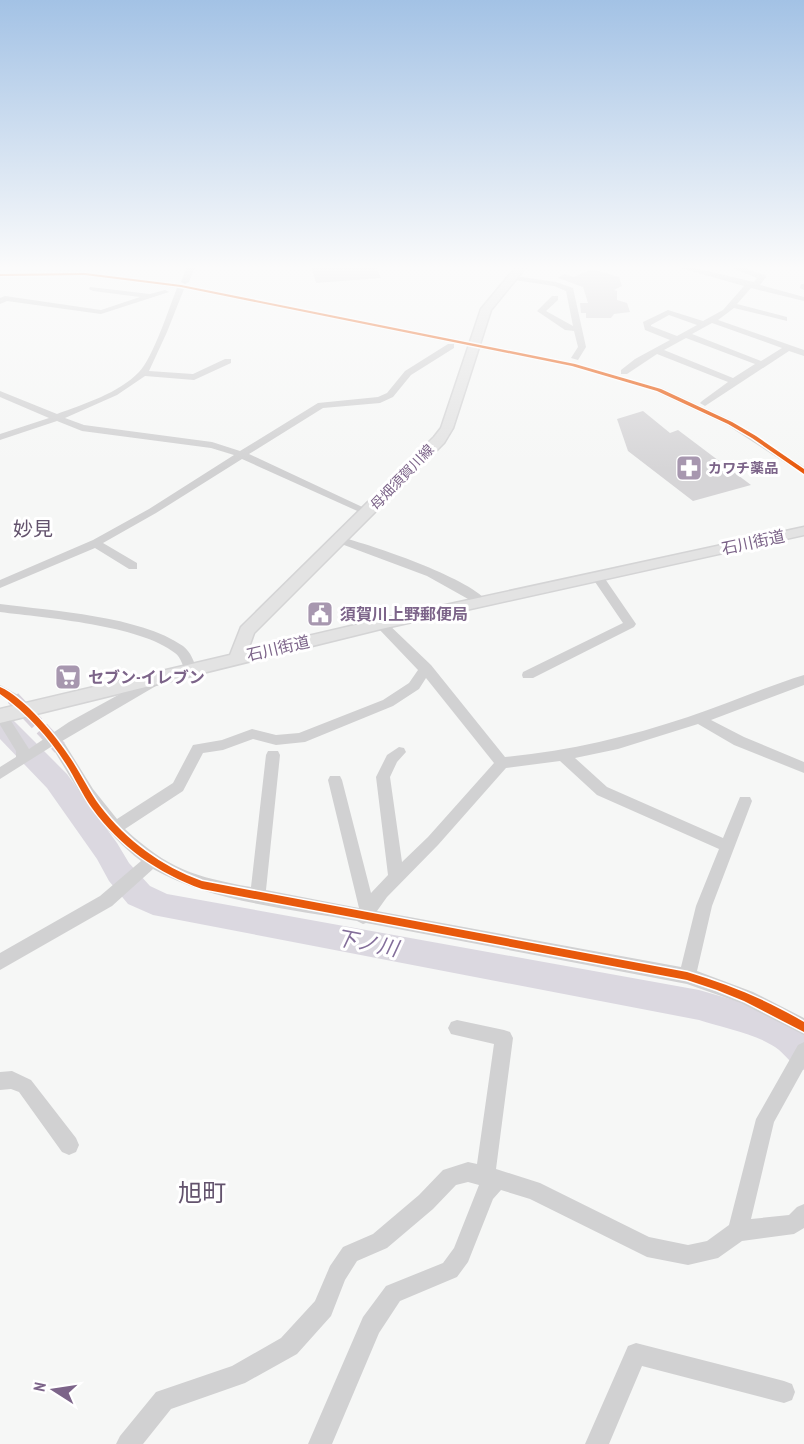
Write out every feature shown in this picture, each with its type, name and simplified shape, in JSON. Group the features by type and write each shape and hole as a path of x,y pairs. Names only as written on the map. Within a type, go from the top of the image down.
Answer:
{"main road":[{"name":"母畑須賀川線","path":"237,658 247,631 439,440 447,428 476,334"},
{"name":"石川街道","path":"0,716 381,624 804,531"}],"street":[{"path":"0,437 54,418 124,386 144,373 161,334"},
{"path":"439,334 574,358 624,372 705,403 766,435 804,460"},
{"path":"447,334 613,375 659,390 730,423 804,472"},
{"path":"574,358 582,347 580,334"},
{"path":"673,334 762,364"},
{"path":"624,372 688,334"},
{"path":"745,334 804,353"},
{"path":"0,584 95,543 168,502 240,454 321,405 380,400 390,395 408,373 451,346"},
{"path":"705,403 734,381 788,348"},
{"path":"658,351 734,381"},
{"path":"144,373 194,377 228,361"},
{"path":"0,394 82,428 212,446 240,454 368,512"},
{"path":"340,540 406,563 470,593 481,601"},
{"path":"95,543 133,566"},
{"path":"528,675 630,624 597,576"},
{"path":"0,608 108,625 148,635 182,651 191,670"},
{"path":"381,624 426,668 466,713 502,763"},
{"path":"115,828 178,787 198,749 223,745 252,734 276,740 300,738 387,703 414,686 426,668"},
{"path":"0,774 74,726 156,680"},
{"path":"365,913 502,763 535,761 623,743 699,719 804,680"},
{"path":"0,690 13,698"},
{"path":"0,716 23,751 23,759"},
{"path":"699,719 739,741 804,768"},
{"path":"60,748 96,807 115,828 151,862 178,877 202,885 258,896 365,913 687,976 713,983 776,1010 804,1027"},
{"path":"396,878 383,777 392,759 399,752"},
{"path":"258,896 273,755"},
{"path":"563,756 602,791 727,846"},
{"path":"334,780 365,913"},
{"path":"687,976 704,906 745,801"},
{"path":"0,962 106,901 151,862"},
{"path":"320,1444 371,1325 393,1293 450,1270 461,1255 491,1177 504,1038 457,1028"},
{"path":"738,1231 765,1119 801,1057"},
{"path":"0,1081 12,1080 25,1086 69,1145"},
{"path":"128,1444 164,1400 237,1375 289,1346 323,1308 336,1273 350,1254 380,1240 426,1202 450,1178 468,1172 533,1190 647,1247 688,1256 711,1251 738,1231 794,1224 804,1214"},
{"path":"597,1444 636,1354 784,1392"}],"building":[{"name":"カワチ薬品","path":"643,411 670,433 678,430 751,485 693,501 628,451 617,419"}],"waterway":[{"name":"下ノ川","path":"0,723 57,781 107,851 119,872 139,895 164,906 699,1005 751,1021 787,1036 804,1054"}],"tunnel":[{"path":"13,698 60,748"}],"cycle path":[{"path":"421,334 573,365 659,390 730,423 804,472"},
{"path":"0,690 24,709 53,740 96,807 118,833 156,863 186,879 202,885 687,976 747,997 804,1027"}],"place":[{"name":"カワチ薬品","path":"689,468"},
{"name":"須賀川上野郵便局","path":"320,614"},
{"name":"セブン-イレブン","path":"68,677"}],"district":[{"name":"妙見","path":"33,529"},
{"name":"旭町","path":"202,1192"}]}
